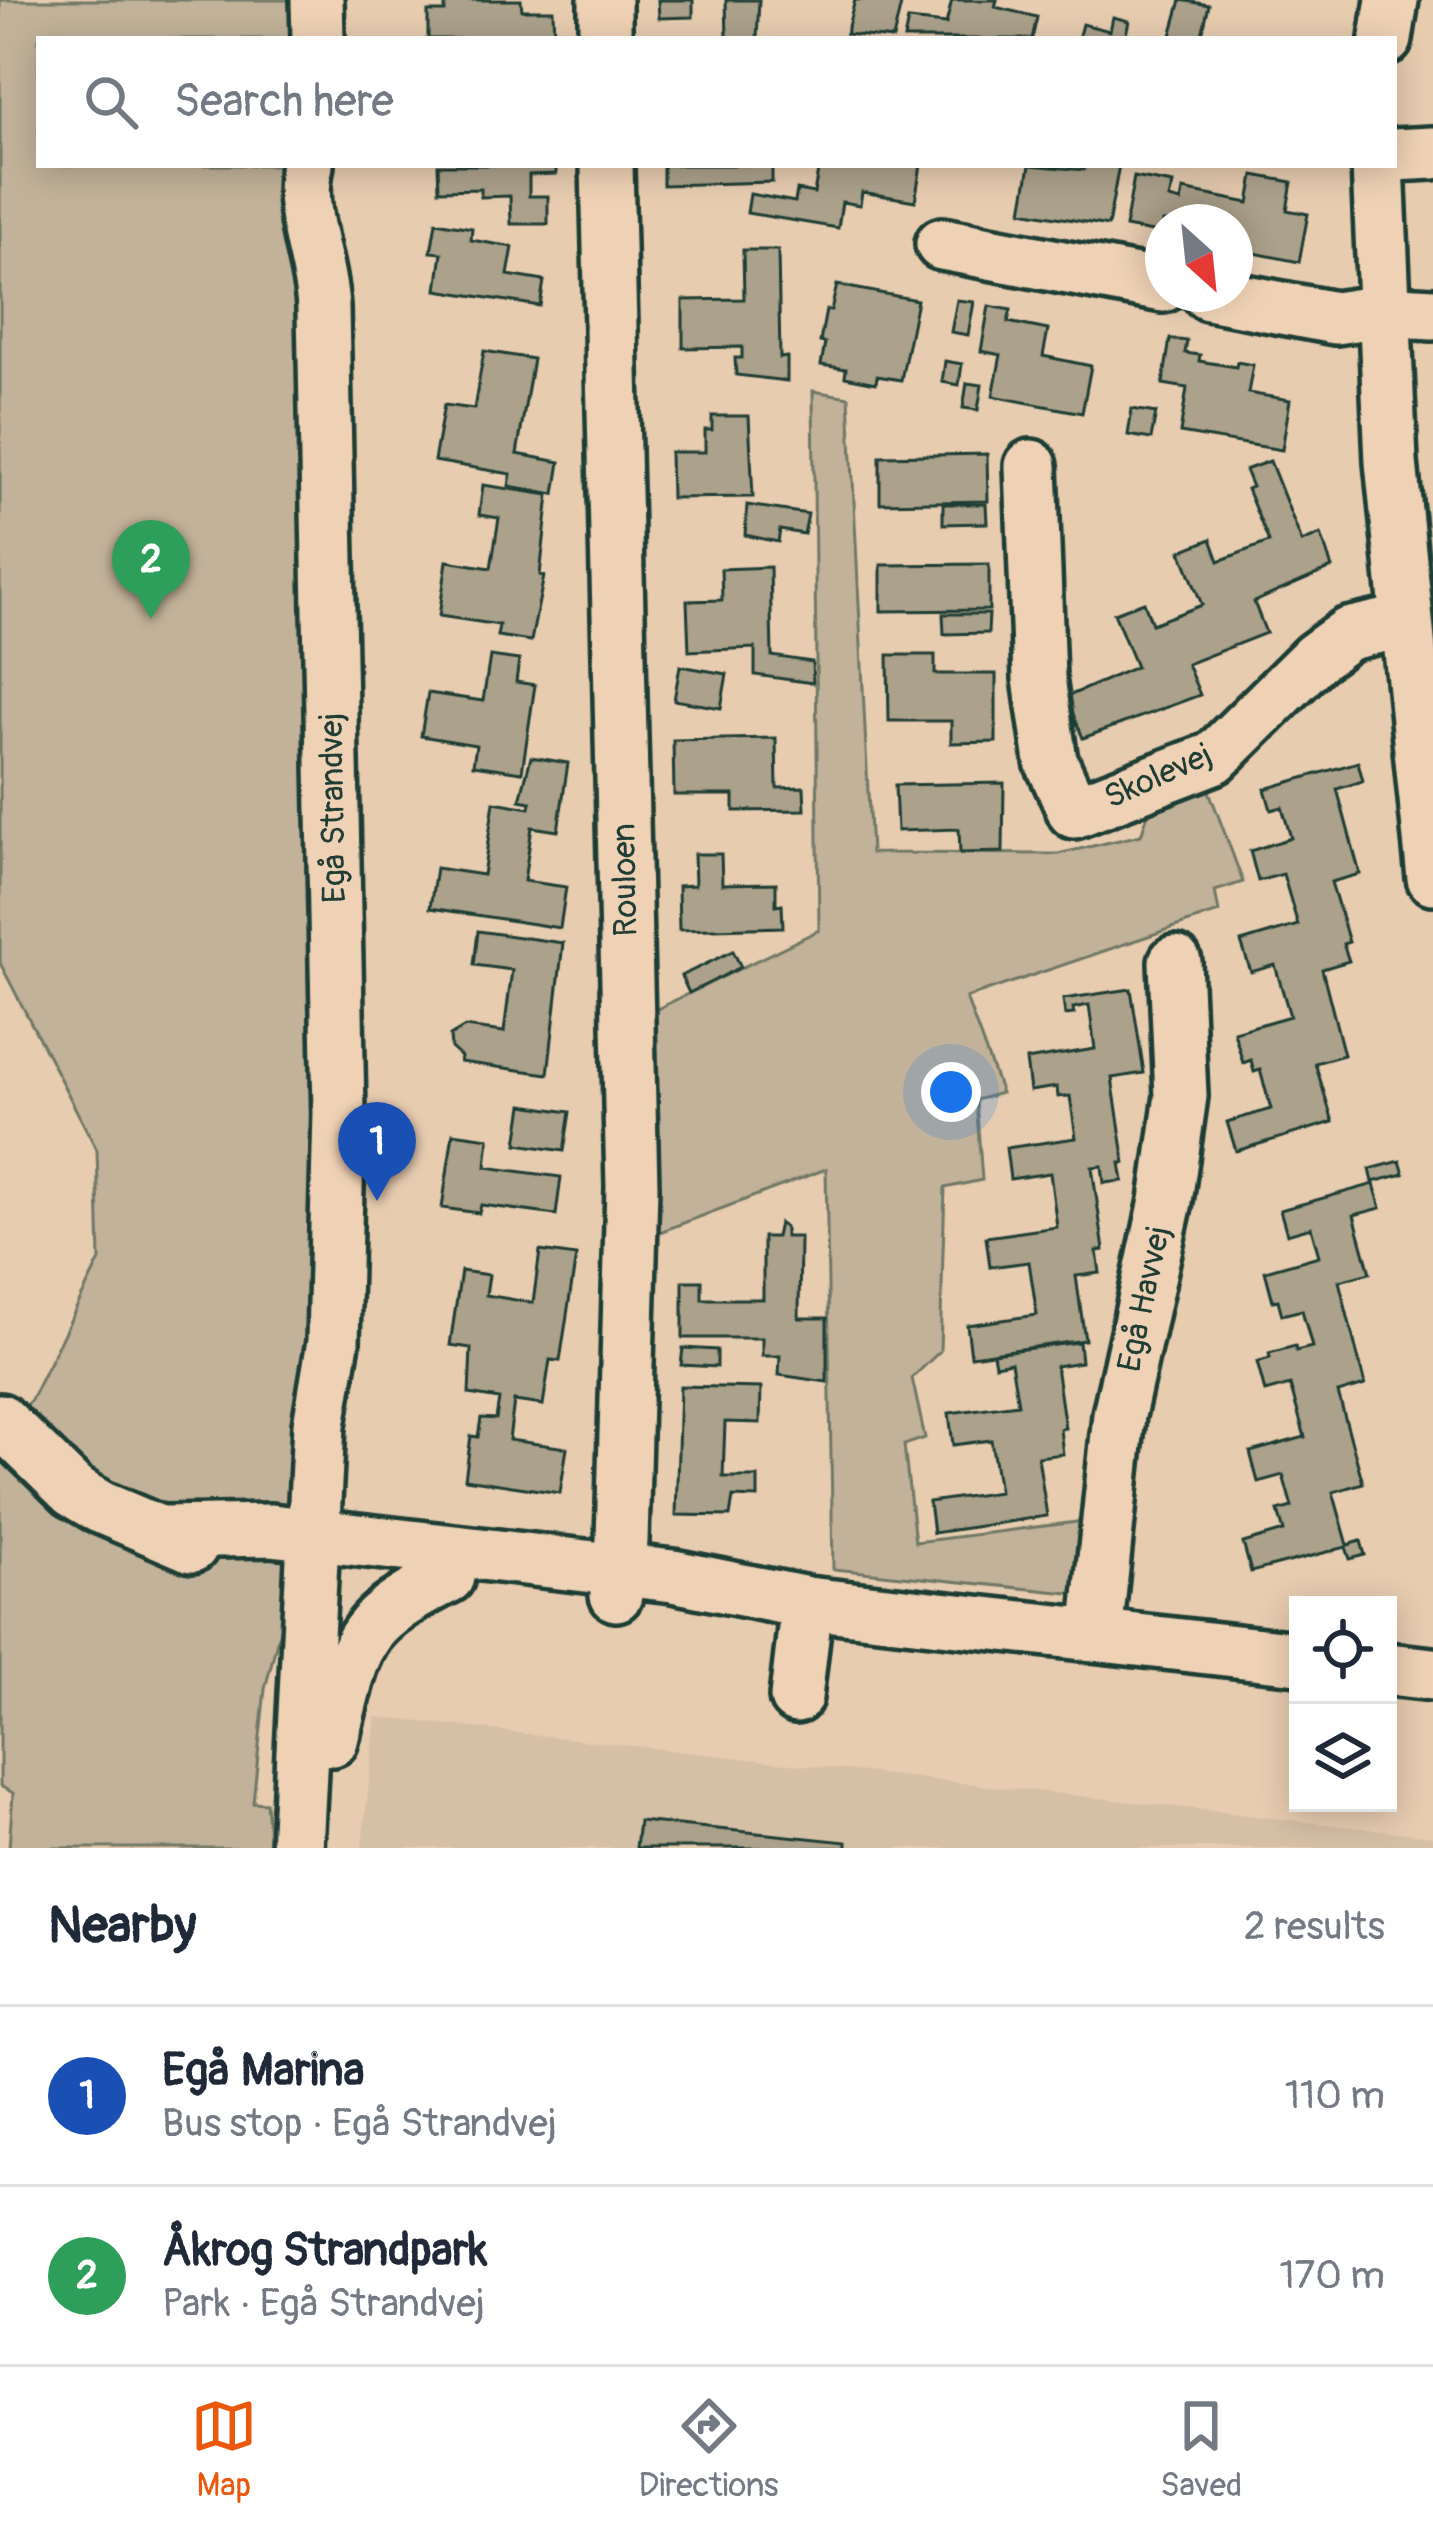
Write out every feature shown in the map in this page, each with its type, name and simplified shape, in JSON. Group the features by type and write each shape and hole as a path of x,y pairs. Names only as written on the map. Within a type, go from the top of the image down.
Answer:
{"street":[{"path":"317,0 318,36"},
{"path":"605,0 605,36"},
{"path":"1386,36 1392,0"},
{"path":"1397,155 1433,153"},
{"name":"Egå Strandvej","path":"297,1848 329,1552 352,1426 333,1342 339,1113 322,274 306,214 308,168"},
{"name":"Egå Strandvej","path":"322,274 338,213 335,168"},
{"name":"Rouloen","path":"607,168 632,1187 618,1582"},
{"path":"1378,168 1382,311 1412,465 1418,568 1406,620 1433,872"},
{"path":"942,244 1145,283"},
{"path":"1253,303 1335,318 1382,311 1433,314"},
{"name":"Skolevej","path":"1031,466 1039,678 1051,761 1074,812 1214,758 1315,658 1348,634 1406,620"},
{"name":"Egå Havvej","path":"1096,1635 1119,1415 1166,1201 1181,1096 1175,962"},
{"path":"0,1420 73,1491 201,1550 329,1552 1289,1657"},
{"path":"329,1552 448,1577 618,1582"},
{"name":"Egå Strandvej","path":"317,1848 328,1804 332,1740 329,1552"},
{"path":"332,1740 352,1662 365,1635 391,1607 448,1577"},
{"path":"796,1696 807,1603"},
{"path":"1397,1670 1433,1674"}],"shaded area":[{"path":"0,0 291,0 291,36 36,36 36,168 289,168 297,275 313,1298 284,1613 265,1689 253,1802 266,1803 270,1848 9,1848 13,1793 0,1786 0,1431 31,1400 100,1260 97,1150 0,963"},
{"path":"813,391 849,397 871,853 1058,854 1141,835 1154,796 1206,783 1243,882 1215,891 1219,912 966,998 1001,1093 976,1100 982,1180 945,1188 940,1351 912,1378 925,1438 904,1445 915,1542 1085,1521 1079,1594 833,1569 826,1169 657,1233 655,1010 819,930"},
{"path":"376,1717 1433,1836 1433,1848 362,1848"}],"building":[{"path":"445,0 521,0 522,10 553,10 554,36 428,36 428,12 445,12"},
{"path":"658,0 693,0 693,17 659,18"},
{"path":"726,0 759,0 757,36 727,36"},
{"path":"855,0 902,0 894,36 846,34"},
{"path":"952,0 997,0 995,7 1037,17 1033,36 905,36 908,20 946,24"},
{"path":"1181,0 1209,5 1202,36 1171,36"},
{"path":"1113,17 1129,21 1126,34 1134,36 1079,36 1082,24 1110,31"},
{"path":"438,168 556,168 556,174 529,175 529,196 548,196 548,224 511,224 510,196 481,197 481,189 439,190"},
{"path":"663,168 772,168 772,182 663,185"},
{"path":"818,168 920,168 915,201 862,192 860,205 842,202 838,228 747,213 750,194 795,202 797,190 814,193"},
{"path":"1029,168 1118,168 1108,226 1022,211"},
{"path":"1254,175 1292,182 1287,210 1308,214 1299,262 1253,253 1253,204 1145,204 1145,231 1125,227 1134,177 1173,184 1169,199 1181,202 1183,190 1249,203"},
{"path":"436,222 472,228 471,240 513,247 508,275 544,281 540,306 437,290 442,253 431,252"},
{"path":"743,250 778,250 780,358 787,357 787,381 736,375 735,358 742,358 742,347 683,348 683,300 744,299"},
{"path":"837,285 917,300 901,380 877,376 876,383 845,377 846,369 821,365 826,310 831,310"},
{"path":"957,300 974,302 968,335 951,332"},
{"path":"989,306 1011,310 1008,322 1048,330 1043,356 1091,366 1082,413 993,396 1001,355 981,351"},
{"path":"1170,339 1187,341 1185,353 1200,355 1199,361 1253,365 1248,393 1290,400 1282,450 1180,433 1187,388 1163,384"},
{"path":"484,351 533,359 517,454 560,462 555,494 509,486 511,474 434,461 444,405 474,409"},
{"path":"945,361 962,364 959,385 942,382"},
{"path":"967,383 982,385 978,410 963,408"},
{"path":"1132,409 1156,413 1151,439 1128,435"},
{"path":"712,416 749,416 753,497 671,498 670,452 705,452 705,430 712,430"},
{"path":"987,454 988,501 880,503 880,456"},
{"path":"1270,461 1302,542 1321,534 1332,568 1254,602 1266,633 1187,664 1200,695 1083,738 1066,697 1136,667 1114,613 1144,602 1152,624 1202,605 1181,551 1211,539 1219,561 1269,542 1247,489 1252,487 1245,470"},
{"path":"483,485 549,495 540,575 544,576 531,641 497,636 499,625 439,616 447,561 491,568 499,518 479,515"},
{"path":"943,504 986,504 987,523 943,524"},
{"path":"747,505 808,514 804,534 780,530 778,542 745,535"},
{"path":"989,564 989,610 881,611 881,565"},
{"path":"770,567 772,656 812,662 813,683 755,675 755,648 689,651 687,601 722,600 721,569"},
{"path":"943,614 989,614 988,633 944,634"},
{"path":"888,655 935,655 935,674 996,674 996,742 951,743 951,721 889,721"},
{"path":"490,656 519,660 516,682 535,685 522,772 473,765 476,745 421,736 428,693 483,701"},
{"path":"680,666 727,674 721,708 674,700"},
{"path":"776,738 777,788 804,787 805,810 734,811 734,795 674,795 673,740"},
{"path":"531,757 568,763 558,831 532,827 524,881 566,887 560,928 430,908 436,868 483,875 494,802 530,808 531,802 520,800"},
{"path":"1358,762 1363,781 1337,789 1360,874 1331,882 1349,942 1343,944 1349,961 1322,969 1344,1055 1315,1063 1333,1122 1236,1151 1227,1122 1271,1109 1260,1070 1254,1072 1251,1060 1243,1063 1234,1032 1290,1016 1275,965 1251,972 1241,942 1298,925 1283,874 1258,881 1250,851 1291,838 1282,807 1271,810 1265,789"},
{"path":"1004,783 1003,852 960,853 959,829 897,831 895,785"},
{"path":"694,854 721,854 722,884 776,883 783,927 679,930 678,886 695,885"},
{"path":"478,931 563,943 548,1074 460,1062 451,1048 450,1036 465,1027 504,1032 512,970 474,965"},
{"path":"733,951 741,967 689,993 681,976"},
{"path":"1131,989 1144,1073 1112,1078 1125,1163 1120,1163 1123,1181 1104,1183 1102,1166 1092,1167 1104,1250 1097,1251 1100,1273 1076,1276 1085,1340 971,1356 967,1325 1037,1315 1029,1262 990,1267 986,1237 1057,1227 1050,1173 1010,1179 1006,1148 1076,1138 1070,1096 1058,1097 1057,1087 1030,1091 1026,1060 1095,1049 1089,1005 1065,1015 1063,999"},
{"path":"523,1105 570,1112 564,1151 517,1144"},
{"path":"453,1133 489,1138 486,1167 561,1177 556,1215 481,1205 479,1213 442,1208"},
{"path":"1400,1161 1404,1174 1373,1182 1370,1169"},
{"path":"1374,1184 1381,1208 1354,1215 1370,1273 1339,1281 1365,1385 1338,1393 1363,1483 1333,1492 1348,1545 1361,1541 1365,1555 1350,1559 1346,1547 1251,1572 1243,1543 1284,1531 1278,1511 1292,1507 1283,1475 1258,1482 1250,1452 1305,1437 1290,1385 1265,1392 1257,1362 1270,1358 1269,1353 1312,1347 1302,1310 1282,1315 1265,1271 1319,1256 1311,1227 1287,1234 1280,1210"},
{"path":"779,1223 785,1237 800,1237 799,1318 827,1318 827,1382 779,1375 780,1356 762,1356 762,1338 683,1338 683,1281 702,1281 702,1299 763,1299 763,1237 776,1237"},
{"path":"540,1251 576,1256 560,1361 550,1360 543,1405 514,1401 509,1440 567,1448 560,1493 465,1479 471,1436 478,1437 481,1418 496,1419 499,1399 469,1394 471,1348 450,1345 461,1271 489,1275 486,1295 533,1303"},
{"path":"1079,1342 1081,1362 1056,1366 1065,1428 1060,1429 1063,1454 1038,1457 1047,1516 933,1533 929,1502 999,1492 991,1440 953,1445 949,1413 1018,1404 1011,1362 995,1365 993,1353"},
{"path":"683,1348 717,1350 717,1367 681,1365"},
{"path":"680,1386 761,1388 760,1423 725,1422 723,1477 758,1477 758,1498 733,1497 730,1516 676,1515"},
{"path":"639,1821 847,1842 847,1848 636,1848"}],"place":[{"name":"Åkrog Strandpark","path":"151,619"},
{"name":"Egå Marina","path":"377,1201"}]}
